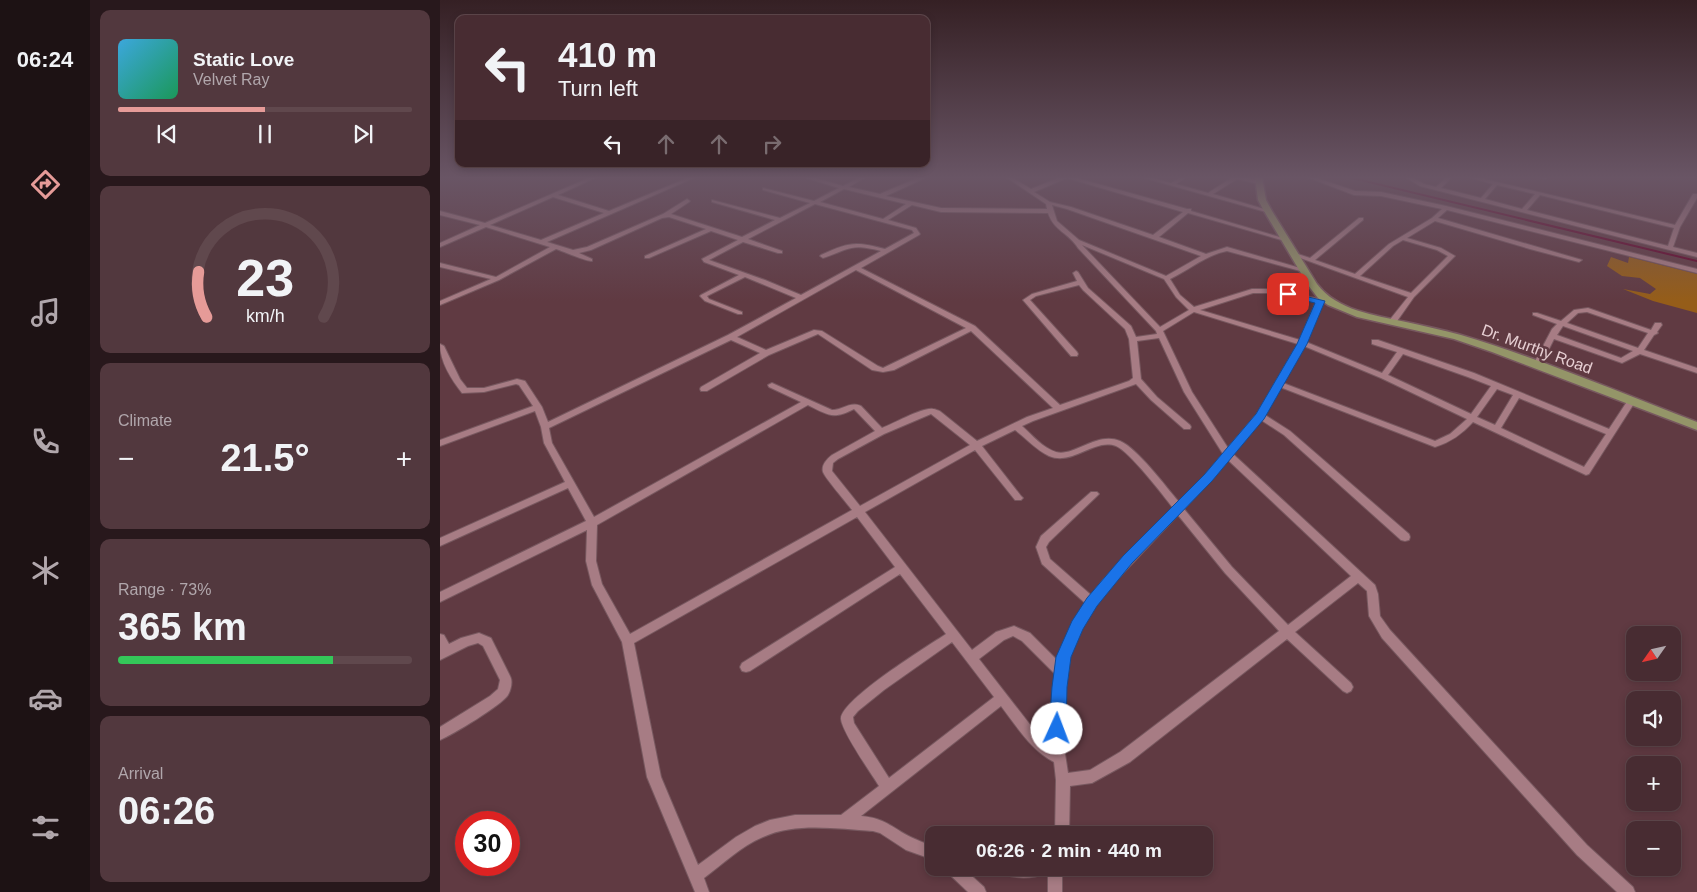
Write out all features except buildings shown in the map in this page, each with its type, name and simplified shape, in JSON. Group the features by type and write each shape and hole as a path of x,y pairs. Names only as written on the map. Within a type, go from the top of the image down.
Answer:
{"main road":[{"name":"Dr. Murthy Road","path":"1273,219 1322,298 1343,310 1457,337 1537,365 1697,426"}],"street":[{"path":"463,219 573,252 590,260"},
{"path":"440,245 498,219"},
{"path":"540,242 596,219"},
{"path":"573,252 589,249 657,219"},
{"path":"682,219 780,252"},
{"path":"775,219 780,220"},
{"path":"546,427 731,337 915,236 918,231 874,219"},
{"path":"883,221 887,219"},
{"path":"1053,219 1054,222 1077,240 1166,278 1178,296 1193,310 1302,344 1384,376 1497,428 1586,472 1631,402"},
{"path":"1099,219 1207,256"},
{"path":"1155,238 1179,219"},
{"path":"1217,219 1287,240"},
{"path":"1311,260 1361,219"},
{"path":"1356,276 1400,238 1434,219 1579,260"},
{"path":"1488,219 1697,271"},
{"path":"1557,219 1697,255"},
{"path":"1646,219 1677,226"},
{"path":"1670,248 1677,226 1682,219"},
{"path":"780,220 705,259 802,298"},
{"path":"648,257 711,229"},
{"path":"1392,322 1412,296 1452,256 1439,249 1400,238"},
{"path":"1077,240 1080,247 1160,333 1188,392 1228,454 1371,588 1374,596 1374,613 1386,634 1582,850 1628,892"},
{"path":"823,256 852,243 863,244 886,251"},
{"path":"440,303 497,279 554,247"},
{"path":"1166,278 1183,271 1221,249 1304,270"},
{"path":"1295,255 1412,296"},
{"path":"440,266 497,279"},
{"path":"856,268 972,328 1059,409"},
{"path":"1076,273 1094,299 1128,328 1133,339 1137,379 1153,399 1174,414 1187,427"},
{"path":"740,313 707,300 703,296 744,275"},
{"path":"1074,354 1026,300 1034,295 1081,282"},
{"path":"1062,826 1063,780 1059,758 1058,717 1066,651 1078,625 1092,602 1128,560 1179,509 1260,416 1302,344 1322,298 1262,290 1252,291 1193,310 1160,333 1133,339"},
{"path":"1537,365 1553,336 1561,323 1576,311 1588,310 1656,329 1638,351 1622,361 1553,336"},
{"path":"1535,314 1697,371"},
{"path":"704,389 766,353 817,332 822,333 876,368 883,370 891,368 972,328"},
{"path":"731,337 766,353"},
{"path":"1374,342 1495,386 1611,433"},
{"path":"440,346 456,380 465,391 484,390 517,382 522,384 538,407 546,427 548,443 592,523 591,561 597,585 628,641 654,777 702,892"},
{"path":"1384,376 1401,351"},
{"path":"628,641 976,445 1016,426 1122,387 1137,379"},
{"path":"1279,384 1435,444 1445,441 1473,417 1495,386"},
{"path":"772,386 836,414 848,408 858,408 881,432"},
{"path":"1497,428 1517,395"},
{"path":"440,597 592,523 808,402"},
{"path":"920,406 938,414 976,445 1018,498"},
{"path":"440,443 538,407"},
{"path":"932,411 881,432 835,457 829,461 828,472 1031,736 1046,751 1059,758"},
{"path":"1260,416 1287,433 1405,537"},
{"path":"1016,426 1053,454 1062,455 1106,441 1116,442 1125,447 1157,480 1239,583 1287,631 1348,687"},
{"path":"440,542 570,483"},
{"path":"1092,602 1046,561 1041,547 1045,539 1094,494"},
{"path":"746,667 901,568"},
{"path":"1063,780 1092,776 1125,757 1358,577"},
{"path":"971,658 1000,636 1014,632 1026,637 1062,674"},
{"path":"887,787 849,726 848,715 862,700 953,635"},
{"path":"440,639 444,653 480,638 487,642 506,680 504,692 440,734"},
{"path":"843,822 1002,698"},
{"path":"696,875 750,837 770,827 794,822 874,824 911,845 925,850"},
{"path":"962,876 979,892"},
{"path":"1054,876 1055,892"}],"shaded area":[{"path":"1611,257 1628,263 1629,257 1697,274 1697,313 1653,301 1623,289 1650,294 1656,289 1640,278 1622,276 1607,266"}],"waterway":[{"path":"1521,219 1697,261"}],"route":[{"path":"1057,729 1064,657 1078,625 1092,602 1128,560 1208,478 1260,416 1302,344 1320,301 1288,294"}]}
